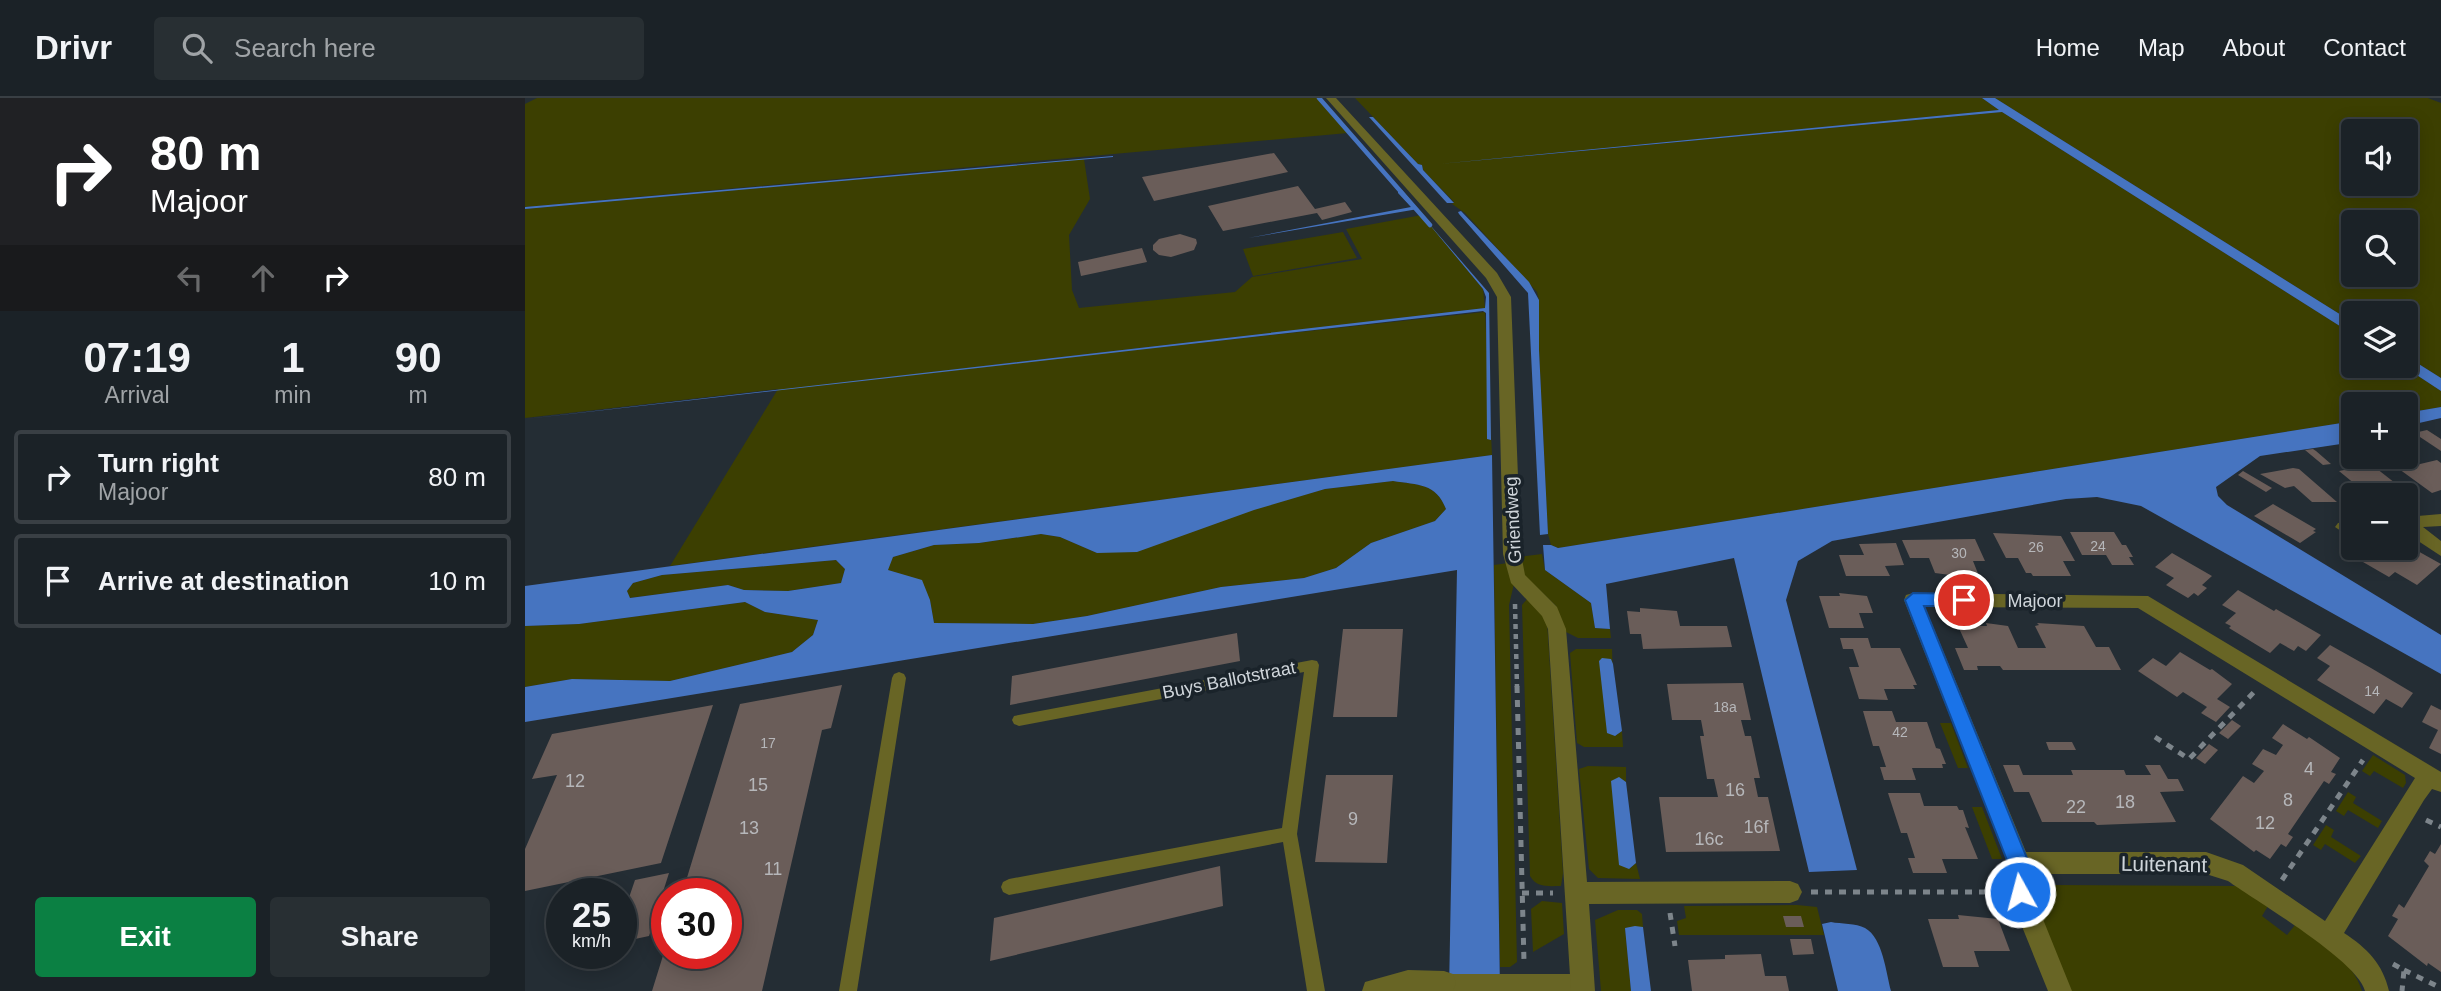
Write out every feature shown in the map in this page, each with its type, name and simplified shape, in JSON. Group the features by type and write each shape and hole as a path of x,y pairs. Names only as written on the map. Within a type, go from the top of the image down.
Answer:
{"street":[{"name":"Griendweg","path":"1331,98 1492,276 1504,297 1512,554 1516,577 1550,612 1557,629 1582,987"},
{"path":"2418,522 2441,520"},
{"path":"2418,532 2441,550"},
{"name":"Majoor","path":"2060,991 2020,892 2019,863 1913,600 2141,601 2436,780"},
{"path":"2330,936 2416,793 2436,780"},
{"name":"Luitenant","path":"2019,863 2206,863 2221,866 2330,936 2362,962 2374,977 2377,991"},
{"path":"1576,893 1790,892"},
{"path":"1374,991 1408,982 1444,983"}],"lane":[{"name":"Buys Ballotstraat","path":"1020,720 1313,665 1289,834 1316,991"},
{"path":"848,991 899,678"},
{"path":"1009,887 1289,834"},
{"path":"1444,983 1525,983 1582,987"}],"path":[{"path":"1515,608 1525,983"},
{"path":"2155,737 2189,759 2258,688"},
{"path":"2279,884 2365,756"},
{"path":"2419,831 2426,820 2441,827"},
{"path":"1790,892 2020,892"},
{"path":"1523,893 1576,893"},
{"path":"1673,936 1675,946"},
{"path":"2385,959 2441,988"},
{"path":"2402,991 2404,970"}],"shaded area":[{"path":"537,98 1317,98 1348,133 525,207 525,104"},
{"path":"1355,98 1982,98 1999,110 1440,164 2002,112 2341,327 2341,378 2418,378 2418,376 2441,391 2441,407 2418,411 2418,392 2341,392 2341,423 1558,548 1551,545 1548,534 1537,292 1465,213 1452,204 1454,202 1423,170 1422,165 1418,164"},
{"path":"1995,98 2428,98 2441,103 2441,378 2418,364 2418,301 2341,301 2341,315"},
{"path":"1084,159 1090,199 1069,235 1072,290 1079,308 1235,292 1252,277 1362,259 1346,229 1422,215 1483,289 1485,308 932,372 1485,312 1492,455 670,566 778,389 525,418 525,209"},
{"path":"1343,232 1357,258 1253,276 1243,249"},
{"path":"1393,481 1431,490 1442,500 1446,509 1435,521 1371,543 1336,568 1304,578 1221,587 1087,616 1033,624 934,623 930,600 898,573 887,570 893,557 934,545 979,543 1041,534 1060,537 1097,553 1325,489"},
{"path":"1542,554 1545,570 1591,603 1595,628 1610,629 1611,638 1578,638 1566,632 1556,606 1522,573 1519,557"},
{"path":"836,560 845,569 841,583 788,591 744,590 728,585 629,598 627,591 633,583 662,575"},
{"path":"1508,563 1508,572 1514,584 1509,605 1517,962 1510,967 1500,967 1494,565"},
{"path":"1528,598 1547,621 1563,873 1561,886 1539,884 1530,876 1522,605"},
{"path":"745,602 765,612 818,620 813,635 792,652 670,681 572,679 525,687 525,626 579,624"},
{"path":"1576,649 1612,649 1615,736 1622,731 1623,747 1584,747 1577,743 1570,653"},
{"path":"1940,723 1951,723 1968,768 1958,768"},
{"path":"2373,755 2405,775 2406,783 2403,788 2374,771 2370,776 2362,771"},
{"path":"1588,766 1626,767 1626,782 1619,778 1629,869 1636,863 1640,879 1598,878 1589,869 1579,769"},
{"path":"2348,792 2356,797 2353,803 2382,821 2378,828 2348,810 2344,816 2336,811"},
{"path":"1972,807 1982,807 2002,859 1992,859"},
{"path":"2326,825 2334,830 2331,837 2361,856 2355,863 2325,844 2321,850 2313,845"},
{"path":"2055,885 2237,886 2268,906 2262,916 2287,935 2295,925 2335,953 2351,970 2362,991 2069,991 2037,909"},
{"path":"1542,901 1562,903 1564,934 1533,952 1531,909"},
{"path":"1684,906 1817,907 1824,935 1679,935 1677,921 1686,918"},
{"path":"1618,910 1637,910 1642,914 1643,927 1625,928 1631,991 1601,991 1595,920"}],"water":[{"path":"1982,98 1995,98 2341,315 2341,327 2002,112 1439,164 1999,110"},
{"path":"1369,117 1373,117 1422,165 1423,170 1454,203 1447,203"},
{"path":"1113,157 525,209 525,207"},
{"path":"1402,190 1418,209 1248,238 1411,207 1398,193"},
{"path":"1461,211 1529,282 1539,300 1548,534 1540,535 1528,293 1459,214"},
{"path":"1424,218 1489,293 1491,440 1487,439 1486,313 1483,311 525,419 1485,308 1486,297 1483,289"},
{"path":"2418,364 2441,378 2441,391 2418,376"},
{"path":"2441,407 2441,418 2418,423 2418,411"},
{"path":"2341,423 2341,444 2260,456 2216,487 2218,496 2227,505 2441,635 2441,674 2141,506 2097,497 2066,499 1832,541 1798,561 1786,600 1857,870 1809,872 1734,558 1606,584 1610,629 1595,628 1591,603 1545,570 1543,545 1558,548"},
{"path":"1492,455 1500,991 1449,991 1457,570 525,722 525,687 572,679 670,681 792,652 813,635 818,620 765,612 745,602 579,624 525,626 525,586","holes":["1393,481 1431,490 1442,500 1446,509 1435,521 1371,543 1336,568 1304,578 1221,587 1087,616 1033,624 934,623 930,600 922,580 888,570 893,557 934,545 979,543 1041,534 1060,537 1097,553 1137,552 1254,510 1325,489","836,560 845,569 841,583 788,591 744,590 728,585 630,598 627,591 633,583 662,575"]},
{"path":"1602,658 1611,659 1613,664 1622,731 1615,736 1607,733 1599,661"},
{"path":"1619,777 1626,782 1636,863 1629,869 1619,865 1611,781"},
{"path":"1831,922 1857,925 1871,933 1883,956 1891,991 1838,991 1822,924"},
{"path":"1643,927 1651,991 1631,991 1625,928"}],"building":[{"path":"1274,153 1288,172 1154,201 1142,177"},
{"path":"1298,186 1315,209 1345,202 1352,212 1322,220 1317,213 1223,231 1208,206"},
{"path":"1180,234 1196,239 1194,250 1171,257 1159,255 1153,250 1153,245 1159,239"},
{"path":"1142,248 1147,262 1081,276 1078,262"},
{"path":"2427,430 2441,439 2441,451 2418,436 2418,432"},
{"path":"2313,449 2331,464 2323,465 2305,450"},
{"path":"2437,460 2441,463 2441,490 2432,493 2399,469 2418,469 2418,464"},
{"path":"2299,469 2337,502 2312,502 2294,486 2285,488 2260,474"},
{"path":"2377,469 2395,483 2354,483 2339,471"},
{"path":"2243,471 2272,488 2266,492 2238,475"},
{"path":"2273,504 2316,529 2313,531 2316,532 2300,543 2254,516"},
{"path":"2070,532 2114,532 2122,545 2126,545 2134,565 2112,565 2106,555 2082,555"},
{"path":"1993,533 2061,536 2075,561 2063,561 2071,576 2033,576 2026,573 2018,558 2006,558"},
{"path":"1975,539 1985,561 1973,561 1979,576 1935,573 1929,558 1910,558 1902,540"},
{"path":"1896,543 1904,565 1885,566 1890,576 1846,576 1839,555 1864,555 1859,544"},
{"path":"2418,551 2441,564 2417,585 2395,572 2389,577 2363,562 2418,560"},
{"path":"2172,553 2212,576 2202,585 2207,588 2198,596 2194,593 2188,598 2166,585 2174,578 2155,567"},
{"path":"2238,590 2321,635 2306,651 2298,646 2294,651 2280,643 2270,653 2225,623 2236,613 2222,605"},
{"path":"1839,593 1867,596 1873,613 1859,613 1864,628 1829,628 1819,596 1840,596"},
{"path":"1640,608 1677,611 1680,626 1727,626 1732,647 1643,649 1641,634 1630,634 1627,611 1640,612"},
{"path":"1986,623 2008,626 2018,648 2046,648 2035,626 2039,625 2037,623 2084,626 2096,647 2109,647 2121,670 2003,670 2000,666 1977,666 1978,670 1964,670 1955,648 1968,648 1958,626 1987,626"},
{"path":"1343,629 1403,629 1397,717 1333,717"},
{"path":"1237,633 1240,661 1010,705 1012,676"},
{"path":"1840,638 1868,638 1871,648 1900,648 1917,685 1913,685 1915,689 1884,689 1888,700 1859,699 1849,667 1859,667 1853,649 1843,649"},
{"path":"2330,645 2413,693 2402,708 2386,699 2374,714 2317,680 2330,666 2317,658"},
{"path":"2180,652 2212,669 2232,684 2217,699 2230,707 2216,722 2201,713 2207,707 2183,692 2177,697 2138,671 2153,658 2166,666"},
{"path":"1743,683 1751,720 1741,720 1745,736 1751,736 1760,778 1754,778 1758,797 1768,797 1780,851 1666,852 1659,797 1718,797 1714,779 1707,779 1700,736 1704,736 1701,720 1672,720 1667,684"},
{"path":"842,685 831,728 822,730 762,991 652,991 659,969 742,969 742,878 687,878 740,704"},
{"path":"713,705 661,863 588,878 546,878 546,887 525,891 525,849 557,775 532,779 552,734"},
{"path":"2431,705 2441,710 2441,754 2429,748 2438,730 2422,722"},
{"path":"1863,711 1892,711 1896,722 1927,722 1936,748 1940,749 1946,764 1942,764 1943,768 1912,768 1916,780 1884,780 1880,767 1886,767 1879,746 1873,746"},
{"path":"2232,720 2241,726 2228,739 2219,733"},
{"path":"2283,724 2307,739 2309,737 2340,758 2331,772 2336,774 2329,784 2324,781 2288,834 2293,837 2286,847 2281,844 2270,859 2256,850 2254,852 2210,819 2243,776 2254,783 2264,771 2252,764 2263,749 2276,755 2283,745 2272,738"},
{"path":"2046,742 2072,742 2076,750 2049,750"},
{"path":"2209,744 2218,750 2205,764 2196,758"},
{"path":"2003,765 2019,765 2023,775 2073,775 2071,770 2124,770 2126,775 2151,775 2145,765 2160,765 2168,779 2178,779 2184,791 2160,792 2176,822 2097,825 2094,822 2042,822 2029,792 2014,792"},
{"path":"1326,775 1393,775 1387,863 1315,862"},
{"path":"1888,793 1920,793 1924,806 1957,806 1959,810 1963,810 1969,828 1965,827 1978,859 1942,859 1947,873 1913,873 1908,858 1915,858 1907,833 1901,833"},
{"path":"2441,844 2441,972 2428,963 2427,966 2388,936 2398,919 2392,916 2399,904 2404,908 2429,866 2424,861 2430,851 2435,854"},
{"path":"1220,866 1223,906 990,961 994,918"},
{"path":"669,873 667,878 651,878 651,930 649,936 637,939 637,880"},
{"path":"1958,915 1998,919 2010,951 1974,951 1979,967 1943,967 1928,919 1959,919"},
{"path":"1783,916 1801,916 1804,927 1786,927"},
{"path":"1790,939 1811,939 1814,954 1793,955"},
{"path":"1761,954 1765,976 1786,976 1789,991 1692,991 1688,960"}],"waterway":[{"path":"1319,98 1430,225"}],"route":[{"path":"1964,600 1913,600 2019,863 2020,892"}]}
